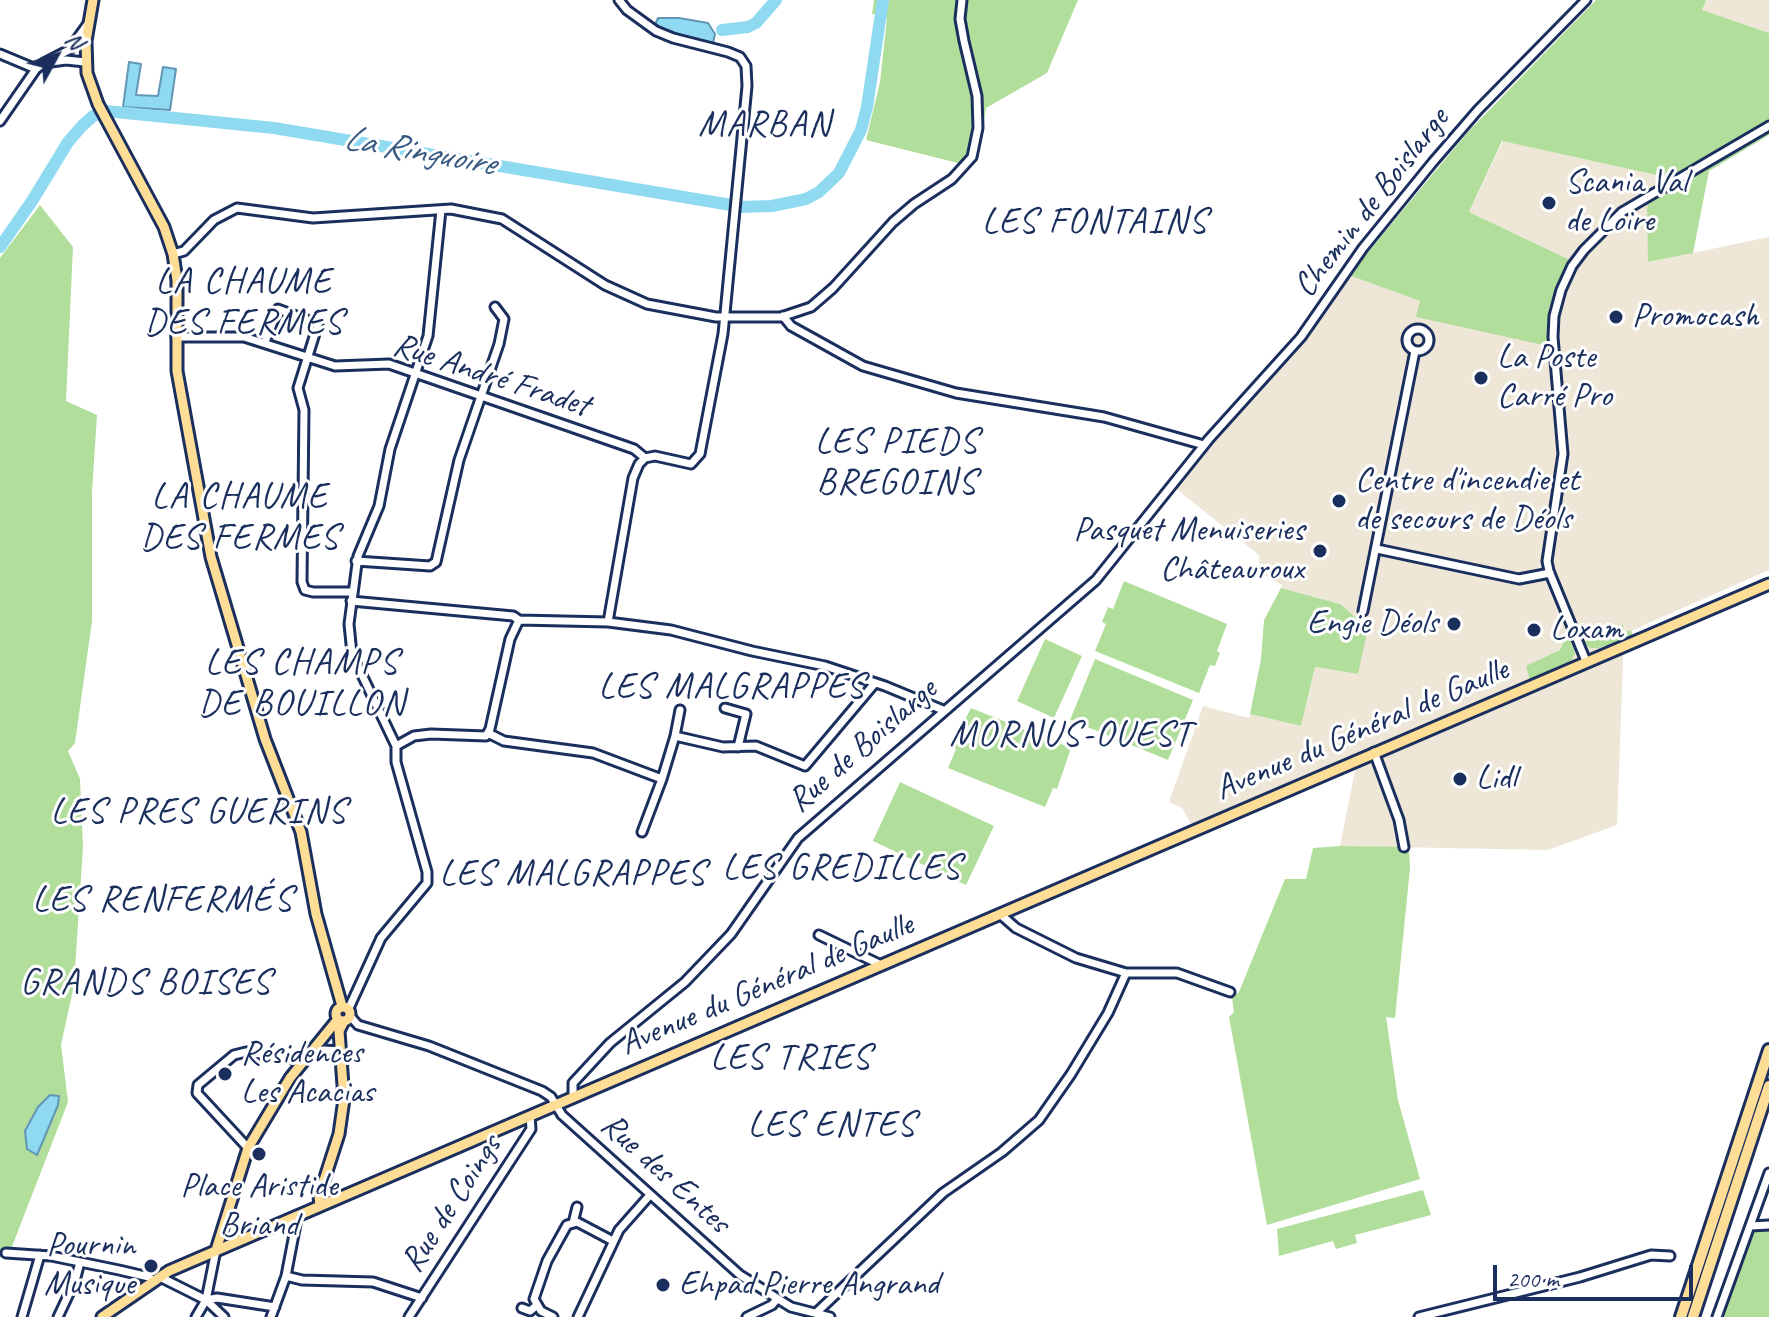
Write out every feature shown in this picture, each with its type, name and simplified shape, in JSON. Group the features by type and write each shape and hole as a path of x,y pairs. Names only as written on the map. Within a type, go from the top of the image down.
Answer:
{"highway":[{"path":"1681,1317 1769,1050"},
{"path":"1693,1317 1769,1086"}],"main road":[{"path":"93,0 87,25 85,58 98,104 164,227 173,254 177,280 179,379 211,557 265,739 301,832 316,914 345,1014 339,1031 342,1110 339,1134 319,1196 320,1206"},
{"name":"Avenue du Général de Gaulle","path":"105,1316 157,1278 216,1250 1769,584"},
{"path":"216,1250 248,1148 304,1060 345,1014"}],"street":[{"name":"Rue André Fradet","path":"176,337 244,337 335,366 389,364 634,449 645,458 655,456 684,464 695,462 700,454 725,318 747,86 745,62 728,52 656,31 627,10 619,0"},
{"path":"173,254 184,251 214,220 237,208 313,218 451,209 502,219 605,285 647,304 725,318 783,316 811,307 833,288 893,222 952,179 972,157 978,128 977,96 960,19 962,0"},
{"name":"Chemin de Boislarge","path":"1204,445 1301,337 1363,248 1439,155 1478,110 1586,0"},
{"path":"0,121 36,69 69,50 87,25"},
{"path":"69,50 85,58"},
{"path":"0,54 36,69"},
{"path":"44,63 85,58"},
{"path":"1586,661 1550,573 1547,555 1563,454 1553,328 1558,299 1568,273 1598,233 1622,212 1769,126"},
{"path":"345,1014 381,938 427,883 427,872 396,762 396,746 352,654 349,624 356,561 379,506 390,449 428,336 441,210"},
{"path":"356,561 430,566 436,562 459,460 499,344 504,319 495,307"},
{"path":"265,342 278,309 318,324 298,388 304,410 302,582 305,590 513,616 519,620 646,626 825,666 943,710"},
{"path":"783,316 791,326 863,366 956,393 1104,417 1204,445"},
{"path":"1363,611 1415,351"},
{"name":"Rue de Boislarge","path":"573,1097 573,1083 610,1043 685,982 731,934 798,838 943,710 1084,592 1204,445"},
{"path":"608,622 633,478 645,458"},
{"path":"1377,549 1519,579 1550,573"},
{"path":"488,733 507,647 519,620"},
{"path":"675,736 723,747 756,746 805,766 875,683"},
{"path":"725,708 746,714 738,747"},
{"path":"642,832 662,779 680,710"},
{"path":"396,746 414,736 480,737 488,733"},
{"path":"488,733 504,741 593,753 662,779"},
{"path":"1374,752 1399,820 1404,847"},
{"path":"1000,914 1012,926 1067,955 1126,973 1177,973 1230,992"},
{"path":"819,935 881,965"},
{"path":"816,1313 943,1193 1002,1152 1039,1120 1108,1013 1126,973"},
{"name":"Rue des Entes","path":"345,1014 358,1025 429,1046 542,1091 556,1104 562,1115 714,1254 791,1307 830,1317"},
{"path":"248,1148 197,1093 198,1085 234,1055 246,1052 304,1060 323,1050 341,1051"},
{"name":"Rue de Coings","path":"409,1317 531,1129 530,1116"},
{"path":"1717,1317 1769,1173"},
{"path":"578,1317 624,1222 650,1195"},
{"path":"573,1223 577,1207"},
{"path":"271,1317 286,1276 295,1216"},
{"path":"553,1317 536,1306 534,1299 547,1261 567,1225 577,1222 613,1241"},
{"path":"1751,1226 1769,1225"},
{"path":"196,1317 206,1300 216,1250"},
{"path":"6,1253 40,1255 164,1279 206,1300 224,1317"},
{"path":"22,1317 40,1255"},
{"path":"1419,1317 1580,1277 1651,1255 1670,1256"},
{"path":"58,1317 75,1281 80,1262"},
{"path":"286,1276 302,1280 373,1282 422,1298"},
{"path":"206,1300 217,1298 275,1307"},
{"path":"747,1317 772,1305 777,1299"},
{"path":"522,1308 530,1311 536,1306"},
{"path":"1461,1306 1464,1316"}],"shaded area":[{"path":"1706,0 1769,0 1769,33 1701,10"},
{"path":"1503,141 1662,176 1647,207 1649,262 1769,237 1769,570 1624,634 1617,825 1548,850 1340,846 1356,765 1193,828 1182,808 1169,802 1203,706 1249,718 1250,714 1301,726 1315,667 1358,674 1340,604 1281,588 1282,585 1260,573 1259,555 1169,483 1349,274 1420,301 1417,317 1549,308 1570,260 1469,212"}],"green space":[{"path":"874,0 1078,0 1047,73 986,108 980,144 970,166 866,140 880,82 887,18 872,14"},
{"path":"1596,0 1706,0 1702,10 1769,33 1769,135 1709,171 1693,253 1648,262 1647,207 1661,176 1502,141 1469,212 1570,260 1549,308 1548,346 1416,317 1420,301 1349,275 1467,133"},
{"path":"40,205 73,247 66,401 97,415 92,492 92,621 75,743 68,751 80,779 83,847 74,985 61,1045 68,1102 8,1257 0,1257 0,258"},
{"path":"1124,581 1227,624 1215,666 1210,665 1199,693 1095,651 1106,624 1102,622 1108,607 1113,609"},
{"path":"1281,588 1340,604 1368,628 1358,674 1315,667 1301,726 1250,714 1261,659 1264,620"},
{"path":"1623,625 1624,632 1631,630 1633,637 1598,648 1590,648 1584,642"},
{"path":"1045,639 1082,656 1054,718 1017,701"},
{"path":"1565,639 1570,639 1575,653 1571,661 1530,681 1526,666 1560,650"},
{"path":"1095,659 1193,700 1168,760 1070,720"},
{"path":"971,708 1071,748 1057,789 1053,788 1045,807 948,768 956,749 951,747"},
{"path":"900,782 994,826 966,885 873,841"},
{"path":"1409,847 1410,868 1395,1018 1386,1017 1398,1100 1420,1179 1267,1225 1229,1017 1234,1012 1232,998 1239,992 1285,879 1306,879 1313,848"},
{"path":"1423,1190 1431,1215 1355,1235 1357,1243 1336,1249 1333,1241 1279,1256 1277,1229"},
{"path":"1769,1229 1769,1317 1723,1317 1753,1231"}],"water":[{"path":"658,18 708,23 715,34 713,43 685,37 655,25"},
{"path":"129,62 141,64 136,95 158,96 163,67 176,69 170,110 123,107"},
{"path":"50,1095 59,1096 58,1105 37,1155 27,1149 25,1131 38,1107"}],"waterway":[{"name":"La Ringuoire","path":"722,30 756,23 776,0"},
{"name":"La Ringuoire","path":"738,207 772,206 806,199 819,192 839,173 861,130 867,107 883,0"},
{"name":"La Ringuoire","path":"106,111 274,128 731,205"},
{"name":"La Ringuoire","path":"0,247 68,142 93,116 99,114"}],"place":[{"name":"Scania Val de Loire","path":"1549,203"},
{"name":"Promocash","path":"1616,317"},
{"name":"La Poste Carré Pro","path":"1481,378"},
{"name":"Centre d'incendie et de secours de Déols","path":"1339,501"},
{"name":"Pasquet Menuiseries Châteauroux","path":"1320,551"},
{"name":"Engie Déols","path":"1454,624"},
{"name":"Loxam","path":"1534,630"},
{"name":"Lidl","path":"1460,779"},
{"name":"Résidences Les Acacias","path":"225,1074"},
{"name":"Place Aristide Briand","path":"259,1154"},
{"name":"Pournin Musique","path":"151,1266"},
{"name":"Ehpad Pierre Angrand","path":"663,1285"}],"district":[{"name":"MARBAN","path":"765,126"},
{"name":"LES FONTAINS","path":"1095,223"},
{"name":"LA CHAUME DES FERMES","path":"244,304"},
{"name":"LES PIEDS BREGOINS","path":"897,464"},
{"name":"LA CHAUME DES FERMES","path":"240,518"},
{"name":"LES CHAMPS DE BOUILLON","path":"302,684"},
{"name":"LES MALGRAPPES","path":"732,688"},
{"name":"MORNUS-OUEST","path":"1071,736"},
{"name":"LES PRES GUERINS","path":"199,813"},
{"name":"LES GREDILLES","path":"842,869"},
{"name":"LES MALGRAPPES","path":"573,875"},
{"name":"LES RENFERMÉS","path":"163,901"},
{"name":"GRANDS BOISES","path":"146,984"},
{"name":"LES TRIES","path":"791,1059"},
{"name":"LES ENTES","path":"832,1126"}]}
